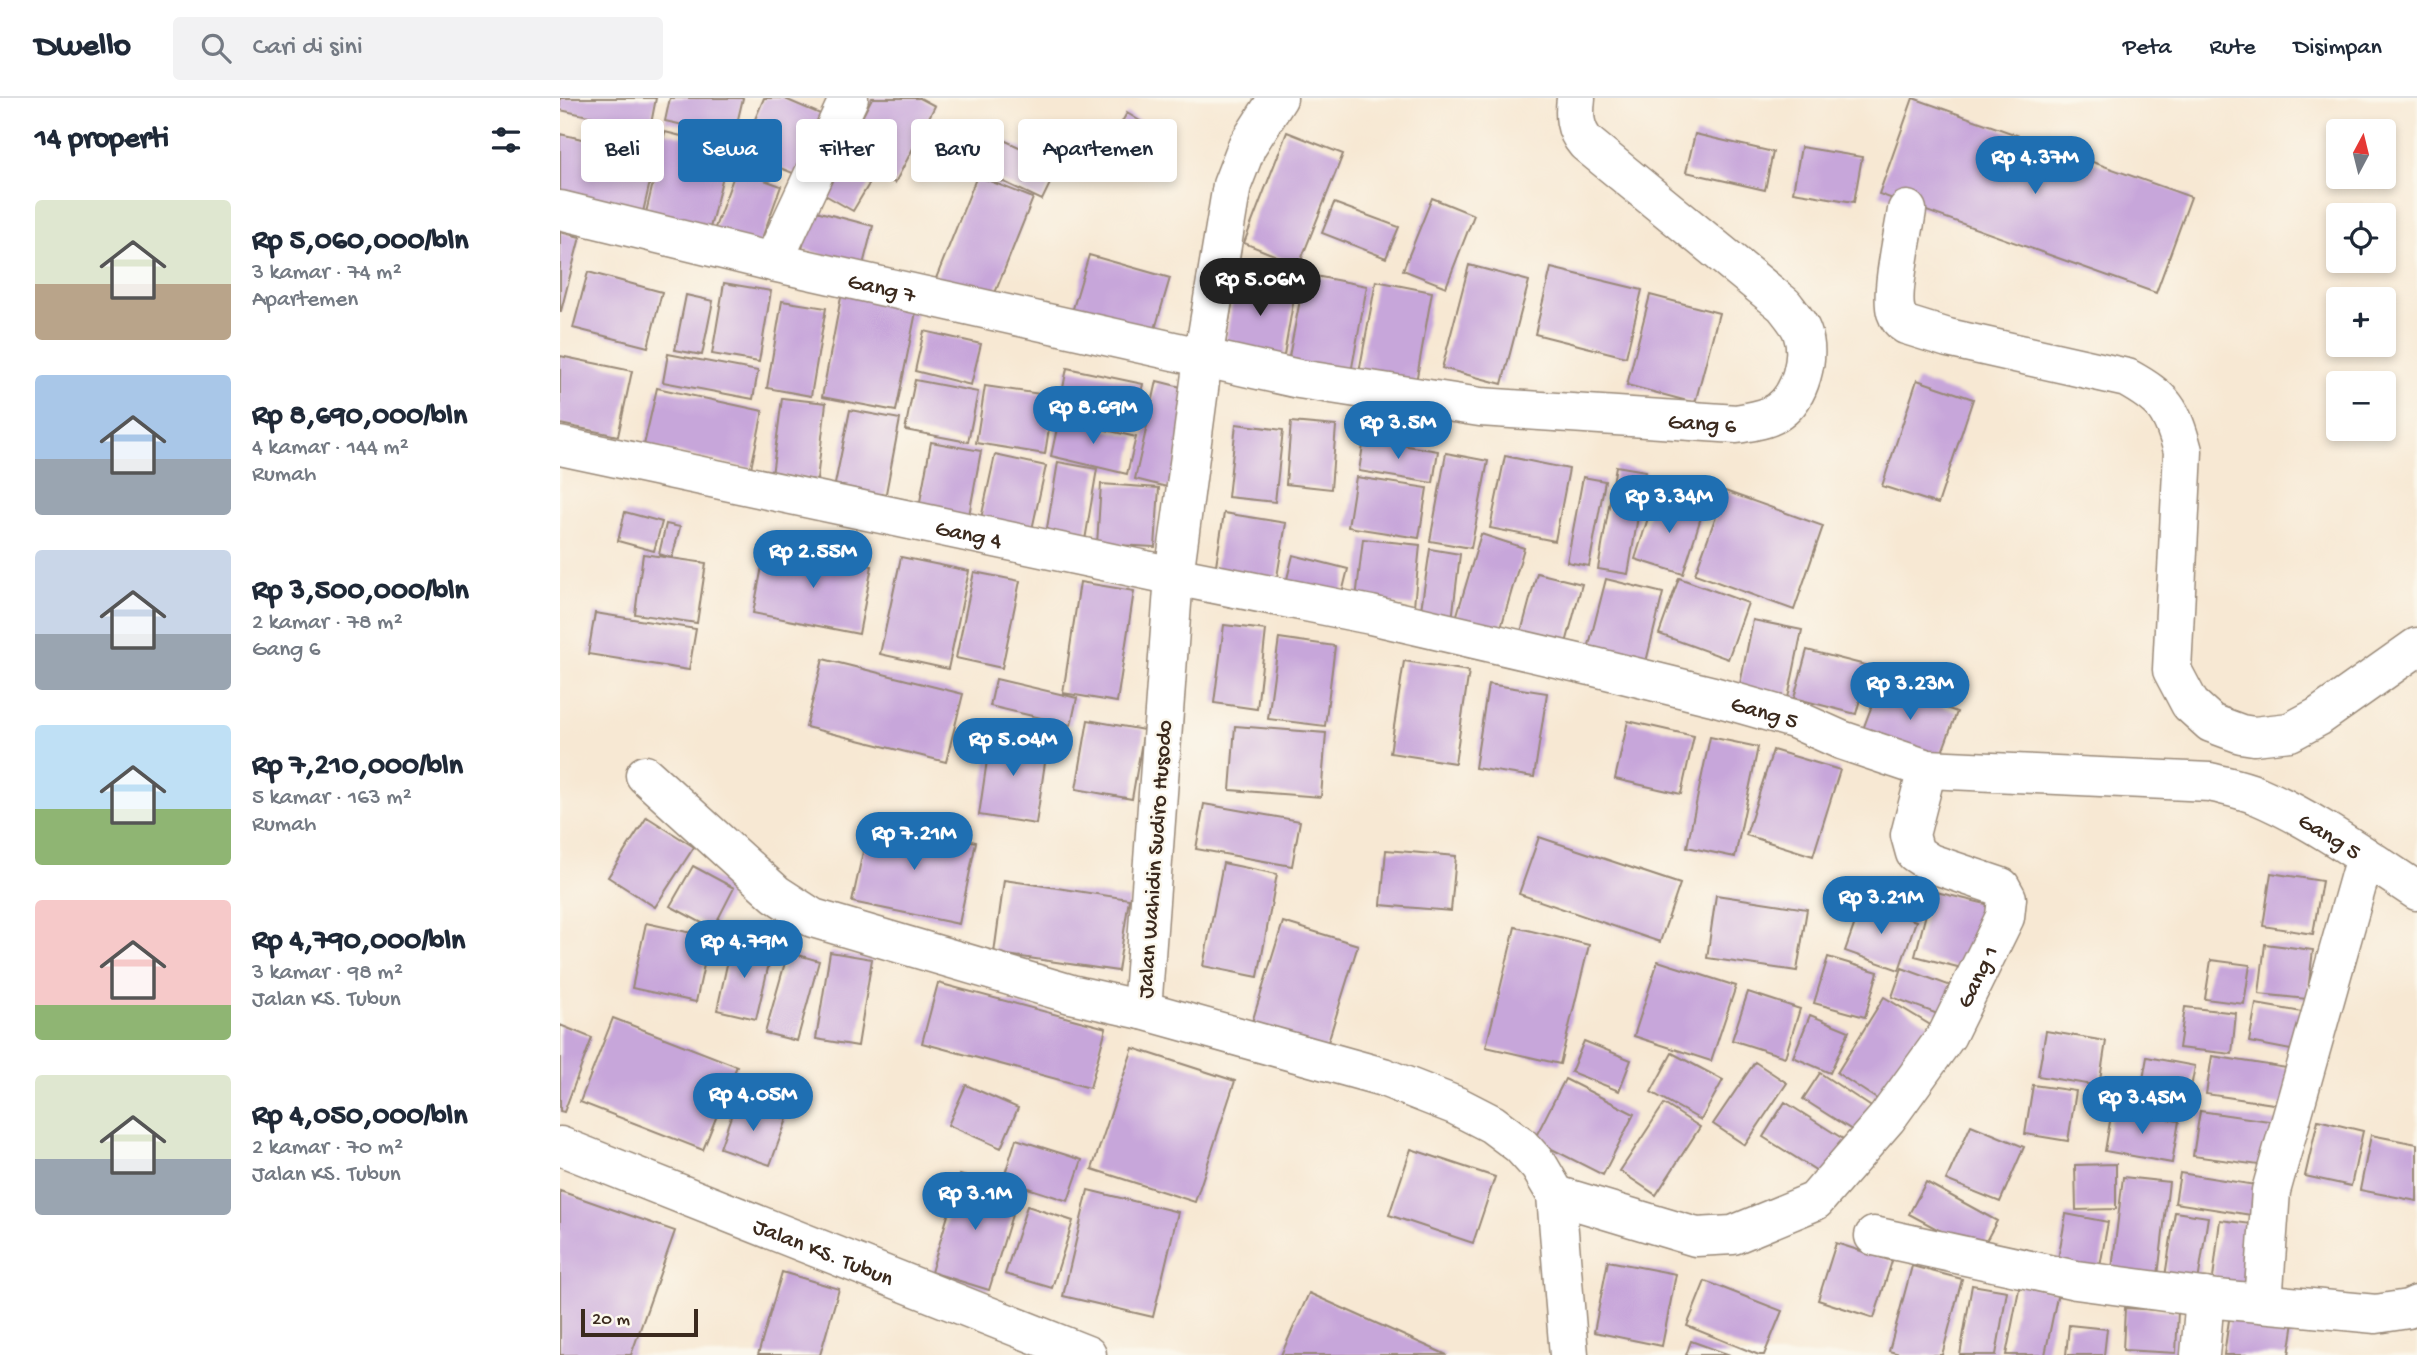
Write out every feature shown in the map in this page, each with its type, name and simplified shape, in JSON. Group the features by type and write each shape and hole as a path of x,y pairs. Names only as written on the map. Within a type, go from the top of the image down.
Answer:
{"street":[{"path":"773,262 849,98"},
{"name":"Jalan Wahidin Sudiro Husodo","path":"1278,98 1247,146 1232,185 1203,359 1174,576 1142,1010 1383,1077 1457,1106 1492,1124 1520,1145 1539,1166 1556,1195 1569,1355"},
{"name":"Gang 6","path":"1203,359 1299,379 1480,407 1737,424 1759,420 1778,412 1792,399 1799,381 1805,360 1802,332 1784,305 1586,144 1580,137 1574,120 1576,98"},
{"name":"Gang 7","path":"560,210 773,262 1203,359"},
{"path":"1907,210 1895,296 1896,314 1906,326 2127,378 2147,388 2165,405 2175,421 2183,451 2172,670 2190,704 2211,723 2253,736 2290,732 2318,717 2417,647"},
{"name":"Gang 4","path":"560,446 1174,576"},
{"name":"Gang 5","path":"1174,576 1371,615 1713,696 1794,719 1841,740 1927,769 2210,782 2254,794 2283,808 2417,891"},
{"name":"Gang 1","path":"1556,1195 1696,1237 1733,1235 1815,1201 1887,1118 1947,1035 2005,917 2007,898 2001,887 1930,863 1915,853 1910,835 1927,769"},
{"path":"645,775 776,894 813,918 1071,994 1142,1010"},
{"path":"2263,1303 2271,1191 2365,857"},
{"name":"Jalan KS. Tubun","path":"560,1146 1041,1347 1087,1355"},
{"path":"1874,1236 2076,1280 2204,1297 2376,1314 2417,1305"},
{"path":"2200,1355 2204,1297"}],"building":[{"path":"560,98 656,98 652,119 603,119 560,110"},
{"path":"670,98 743,98 738,119 678,119 678,124 665,121"},
{"path":"764,98 783,98 825,116 824,119 796,119 796,174 782,169 782,119 755,119"},
{"path":"872,98 920,98 935,106 928,119 911,119 911,152 897,179 897,119 861,119"},
{"path":"1913,98 2191,197 2156,293 1879,194"},
{"path":"1127,113 1137,119 1124,119"},
{"path":"665,132 678,135 678,182 722,182 709,232 645,217 653,182 664,182"},
{"path":"1287,132 1343,154 1299,265 1244,243"},
{"path":"560,134 581,139 581,182 650,182 640,225 560,206"},
{"path":"1695,134 1773,152 1765,190 1686,172"},
{"path":"1004,140 1018,147 1018,182 1051,182 1042,200 1004,182"},
{"path":"1801,147 1862,157 1854,202 1793,192"},
{"path":"732,182 770,182 781,186 757,252 712,236"},
{"path":"823,182 869,184 853,211 818,191"},
{"path":"975,182 992,182 1033,198 989,308 933,286"},
{"path":"1432,198 1474,215 1446,287 1403,270"},
{"path":"1334,203 1399,227 1386,258 1322,233"},
{"path":"812,210 873,226 863,265 802,249"},
{"path":"560,232 580,237 561,311 560,311"},
{"path":"1089,255 1170,278 1150,346 1069,322"},
{"path":"1469,265 1529,281 1502,384 1442,368"},
{"path":"1551,268 1642,290 1626,357 1535,334"},
{"path":"588,272 662,292 648,347 573,328"},
{"path":"1305,274 1367,286 1350,378 1287,367"},
{"path":"1237,276 1296,286 1283,361 1224,350"},
{"path":"1376,281 1432,292 1415,388 1358,378"},
{"path":"724,283 771,291 759,362 712,354"},
{"path":"842,292 917,307 896,411 822,397"},
{"path":"686,295 713,301 702,355 675,350"},
{"path":"1650,295 1719,313 1695,403 1627,385"},
{"path":"782,301 826,308 811,396 767,388"},
{"path":"924,331 981,344 971,385 915,371"},
{"path":"668,354 758,371 753,399 663,382"},
{"path":"560,356 632,371 618,436 560,424"},
{"path":"1067,368 1143,384 1135,425 1059,408"},
{"path":"915,380 978,392 968,442 905,430"},
{"path":"1917,380 1973,399 1938,504 1882,486"},
{"path":"1157,381 1193,390 1171,488 1135,479"},
{"path":"985,386 1054,396 1045,454 976,443"},
{"path":"657,388 763,411 751,468 644,445"},
{"path":"782,398 826,403 817,480 772,475"},
{"path":"850,410 900,419 883,509 832,499"},
{"path":"1059,419 1136,437 1127,474 1051,456"},
{"path":"1291,422 1336,426 1331,489 1286,484"},
{"path":"1236,424 1283,430 1275,502 1228,497"},
{"path":"1364,439 1438,451 1433,483 1359,471"},
{"path":"931,442 981,451 967,526 917,518"},
{"path":"1446,453 1488,461 1471,548 1430,541"},
{"path":"995,455 1046,466 1029,543 978,532"},
{"path":"1505,456 1569,469 1555,541 1490,528"},
{"path":"1058,462 1097,469 1083,552 1044,546"},
{"path":"1616,466 1646,471 1628,574 1598,569"},
{"path":"1356,477 1427,488 1419,538 1348,527"},
{"path":"1583,477 1605,481 1589,566 1567,562"},
{"path":"1101,484 1159,488 1155,547 1097,544"},
{"path":"1725,491 1823,526 1794,610 1695,574"},
{"path":"1655,496 1703,511 1683,574 1635,559"},
{"path":"625,512 662,522 654,551 618,541"},
{"path":"1224,513 1286,523 1275,589 1214,578"},
{"path":"666,524 680,527 672,558 659,554"},
{"path":"1481,534 1524,548 1500,631 1456,618"},
{"path":"1363,539 1420,545 1414,606 1356,599"},
{"path":"766,546 872,566 859,634 753,613"},
{"path":"1430,549 1460,554 1452,620 1420,616"},
{"path":"643,554 706,563 697,623 635,614"},
{"path":"1293,555 1348,569 1340,601 1285,587"},
{"path":"901,557 969,571 948,669 880,654"},
{"path":"974,572 1020,581 1002,668 956,658"},
{"path":"1537,573 1582,584 1565,647 1520,636"},
{"path":"1679,578 1748,603 1728,659 1659,634"},
{"path":"1606,579 1663,593 1645,666 1587,653"},
{"path":"1080,582 1134,591 1117,702 1063,693"},
{"path":"595,613 696,629 689,670 588,654"},
{"path":"1753,620 1802,630 1788,698 1739,689"},
{"path":"1224,625 1266,630 1257,709 1214,703"},
{"path":"1279,638 1335,646 1325,726 1268,719"},
{"path":"1807,650 1869,666 1856,714 1794,698"},
{"path":"823,659 963,694 946,762 806,727"},
{"path":"1404,661 1469,671 1455,763 1390,753"},
{"path":"996,679 1077,698 1071,725 990,706"},
{"path":"1488,684 1547,693 1534,777 1475,768"},
{"path":"1880,684 1957,712 1939,760 1862,732"},
{"path":"1088,720 1144,730 1132,799 1076,789"},
{"path":"1628,721 1694,736 1681,794 1615,779"},
{"path":"1235,726 1326,733 1321,797 1230,790"},
{"path":"991,733 1048,742 1036,824 979,815"},
{"path":"1710,737 1758,747 1735,857 1687,847"},
{"path":"1773,750 1840,770 1813,856 1746,835"},
{"path":"1204,804 1300,821 1292,866 1196,849"},
{"path":"647,817 694,847 655,907 608,877"},
{"path":"870,820 976,842 959,924 852,902"},
{"path":"1539,837 1680,884 1660,942 1519,894"},
{"path":"1386,850 1456,856 1451,911 1381,905"},
{"path":"1223,863 1277,874 1258,977 1203,966"},
{"path":"693,866 734,888 713,929 670,906"},
{"path":"2271,873 2322,881 2313,934 2263,926"},
{"path":"1004,880 1129,899 1118,971 994,953"},
{"path":"1932,891 1990,905 1973,971 1915,956"},
{"path":"1716,895 1807,909 1797,971 1707,958"},
{"path":"1862,903 1916,921 1899,970 1845,951"},
{"path":"1283,922 1358,945 1324,1055 1249,1032"},
{"path":"646,923 710,937 696,1002 632,988"},
{"path":"1515,927 1589,945 1560,1064 1486,1047"},
{"path":"732,942 772,951 756,1019 717,1010"},
{"path":"2265,944 2313,950 2307,999 2259,994"},
{"path":"788,952 819,961 797,1041 765,1033"},
{"path":"830,952 872,959 858,1046 816,1039"},
{"path":"1828,957 1878,972 1865,1017 1814,1003"},
{"path":"2211,960 2250,965 2244,1004 2205,999"},
{"path":"1658,961 1736,986 1711,1061 1634,1036"},
{"path":"1902,968 1962,990 1951,1019 1892,997"},
{"path":"938,983 1106,1028 1090,1088 922,1043"},
{"path":"1748,992 1800,1009 1785,1057 1732,1040"},
{"path":"1884,997 1942,1032 1886,1105 1837,1073"},
{"path":"2256,1004 2302,1012 2296,1051 2249,1042"},
{"path":"2185,1007 2236,1013 2232,1054 2179,1048"},
{"path":"1810,1015 1849,1031 1830,1073 1793,1057"},
{"path":"613,1018 737,1066 703,1150 580,1102"},
{"path":"560,1025 592,1038 564,1112 560,1111"},
{"path":"2046,1031 2106,1041 2099,1086 2038,1076"},
{"path":"1584,1041 1631,1060 1619,1091 1571,1072"},
{"path":"1133,1048 1235,1081 1195,1202 1092,1169"},
{"path":"1672,1053 1723,1080 1701,1120 1651,1092"},
{"path":"2212,1056 2293,1069 2287,1106 2206,1094"},
{"path":"2147,1057 2195,1066 2186,1115 2138,1107"},
{"path":"1755,1062 1787,1083 1745,1145 1713,1124"},
{"path":"1820,1073 1876,1110 1860,1135 1803,1099"},
{"path":"1565,1079 1634,1114 1603,1175 1534,1140"},
{"path":"966,1085 1018,1108 1001,1148 948,1125"},
{"path":"2033,1085 2076,1091 2068,1141 2025,1134"},
{"path":"736,1102 787,1119 770,1165 720,1148"},
{"path":"1785,1102 1848,1142 1827,1177 1763,1137"},
{"path":"1664,1104 1700,1127 1656,1195 1620,1171"},
{"path":"2112,1110 2179,1121 2172,1163 2105,1151"},
{"path":"2200,1111 2283,1123 2273,1167 2193,1156"},
{"path":"2318,1120 2363,1131 2351,1186 2305,1176"},
{"path":"1971,1125 2024,1147 2000,1202 1946,1180"},
{"path":"2371,1135 2417,1144 2417,1201 2360,1190"},
{"path":"1016,1139 1082,1160 1068,1201 1003,1180"},
{"path":"1411,1149 1495,1177 1473,1243 1389,1215"},
{"path":"2116,1164 2116,1209 2076,1210 2075,1165"},
{"path":"2180,1173 2268,1187 2264,1217 2175,1203"},
{"path":"960,1175 1019,1192 989,1290 931,1272"},
{"path":"2123,1177 2169,1182 2157,1284 2111,1278"},
{"path":"1926,1182 1997,1221 1980,1252 1909,1214"},
{"path":"1088,1190 1178,1212 1153,1317 1063,1296"},
{"path":"560,1191 675,1231 631,1355 560,1355"},
{"path":"1027,1206 1073,1221 1052,1288 1005,1274"},
{"path":"2175,1212 2208,1217 2197,1288 2164,1283"},
{"path":"2066,1214 2108,1222 2099,1272 2057,1265"},
{"path":"2220,1220 2252,1224 2244,1291 2212,1287"},
{"path":"1836,1243 1892,1261 1874,1318 1818,1300"},
{"path":"1608,1261 1676,1274 1662,1346 1594,1332"},
{"path":"1912,1266 1962,1279 1942,1355 1903,1355 1889,1351"},
{"path":"782,1272 839,1289 820,1355 758,1355"},
{"path":"1705,1281 1782,1311 1764,1355 1687,1326"},
{"path":"2020,1284 2058,1292 2045,1355 2006,1355"},
{"path":"1972,1285 2007,1291 1996,1355 1960,1355"},
{"path":"1309,1293 1447,1355 1281,1355"},
{"path":"2125,1308 2178,1311 2176,1353 2123,1350"},
{"path":"2230,1313 2294,1322 2289,1355 2224,1355"},
{"path":"2069,1325 2107,1329 2104,1355 2066,1355"},
{"path":"1691,1341 1730,1355 1686,1355"}]}
